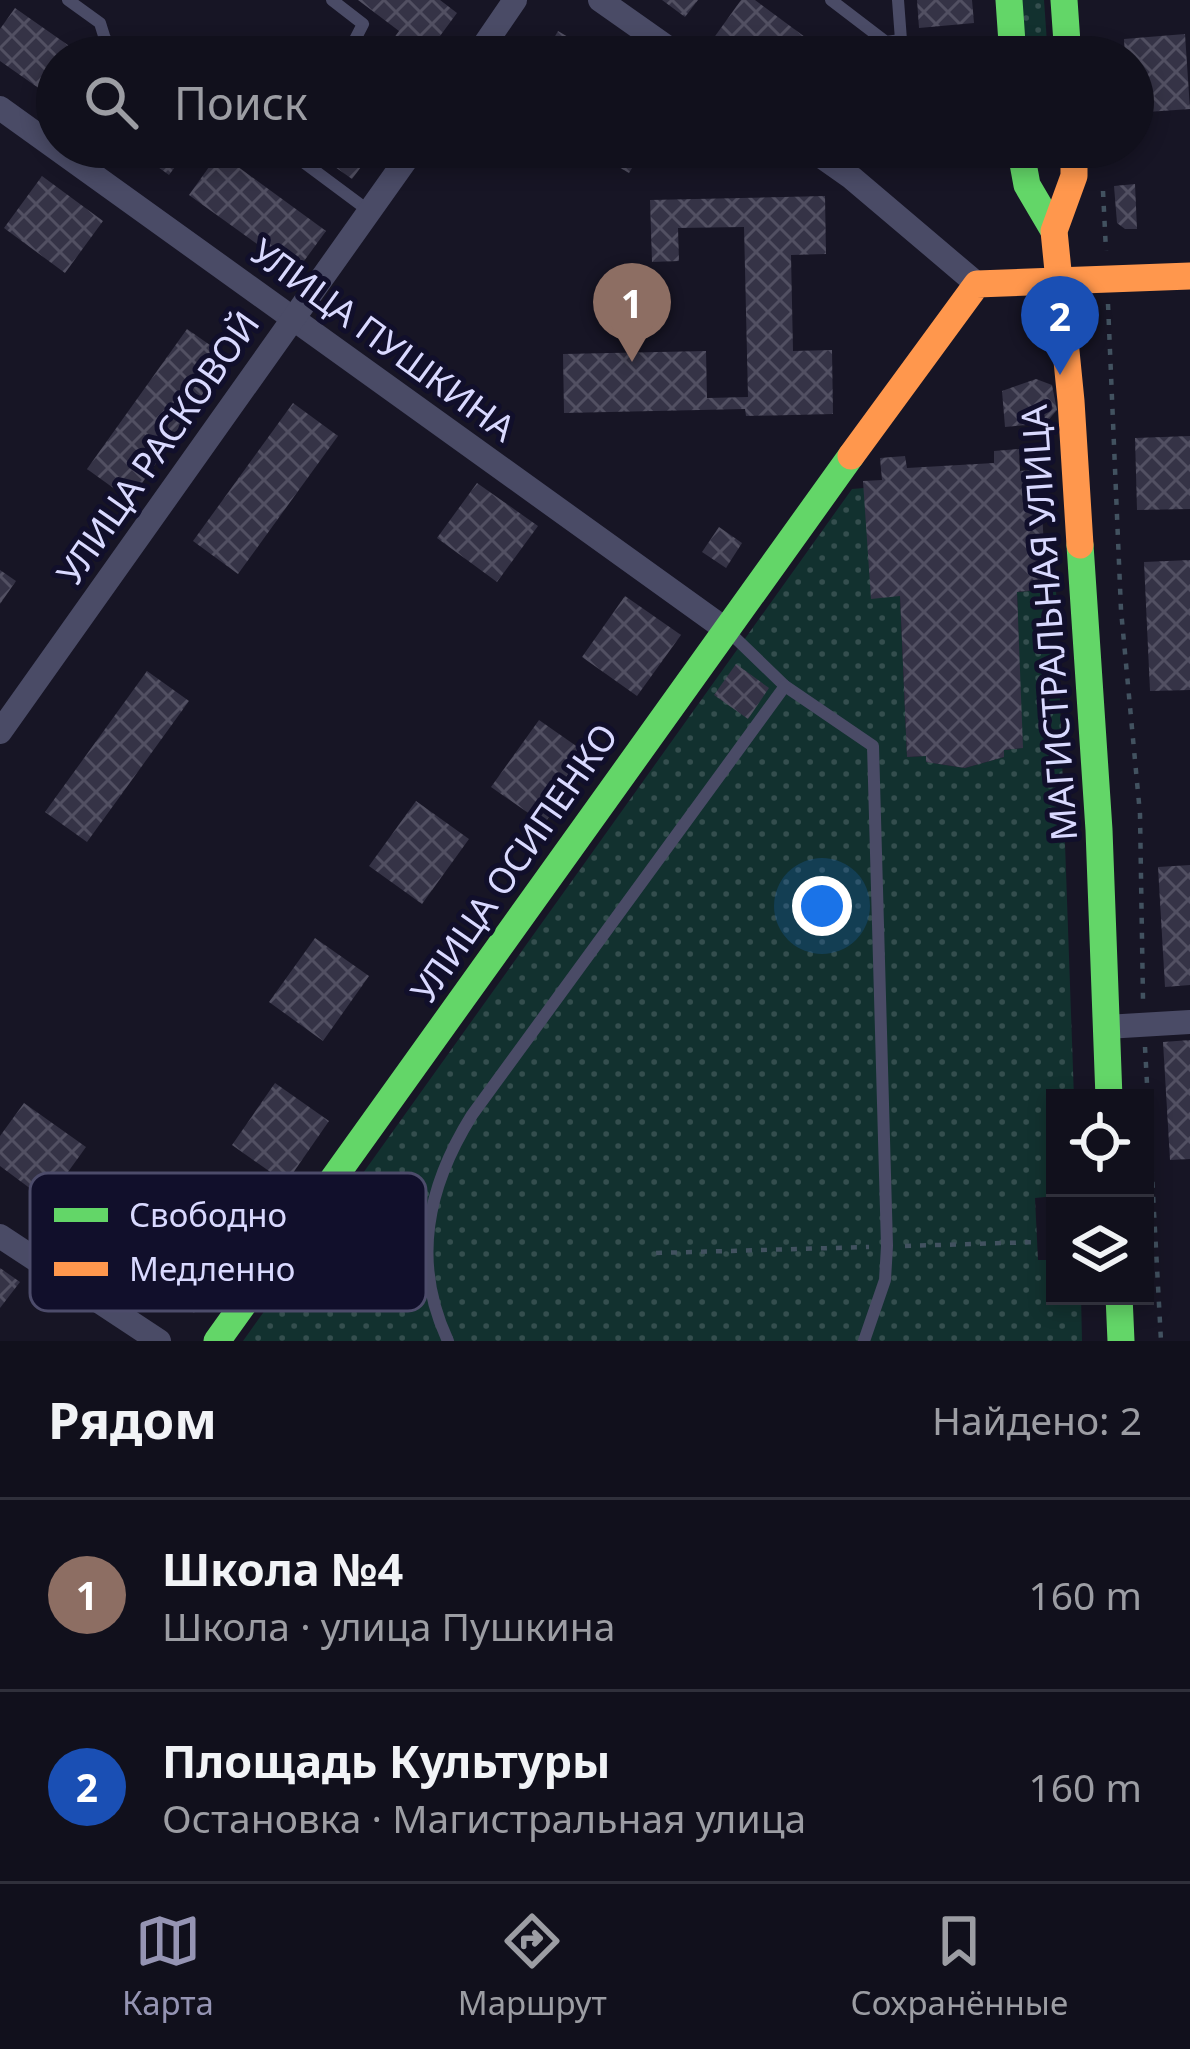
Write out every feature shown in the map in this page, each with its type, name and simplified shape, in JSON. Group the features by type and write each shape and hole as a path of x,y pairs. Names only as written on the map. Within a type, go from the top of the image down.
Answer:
{"street":[{"path":"490,36 515,0"},
{"path":"601,0 652,36"},
{"path":"1009,0 1012,36"},
{"path":"1064,0 1067,36"},
{"name":"УЛИЦА ПУШКИНА","path":"0,108 36,134"},
{"name":"УЛИЦА ПУШКИНА","path":"83,168 725,628"},
{"name":"УЛИЦА РАСКОВОЙ","path":"0,732 401,168"},
{"path":"838,168 976,284 1190,276"},
{"path":"1024,168 1027,184 1054,231"},
{"name":"МАГИСТРАЛЬНАЯ УЛИЦА","path":"1074,168 1054,231 1071,401 1097,806 1109,1089"},
{"name":"УЛИЦА ОСИПЕНКО","path":"337,1173 976,284"},
{"path":"1106,1027 1190,1022"},
{"path":"0,1236 30,1256"},
{"path":"1119,1305 1121,1341"},
{"path":"114,1311 159,1341"},
{"name":"УЛИЦА ОСИПЕНКО","path":"217,1341 238,1311"}],"lane":[{"path":"68,0 100,23 104,36"},
{"path":"332,0 363,23 356,36"},
{"path":"832,0 878,36"},
{"path":"898,0 901,36"},
{"path":"311,168 371,212"},
{"path":"725,628 785,686 873,746 887,1246 885,1280 864,1341"},
{"path":"448,1341 429,1286 428,1247 434,1197 452,1146 785,686"}],"path":[{"path":"1103,190 1120,610 1140,814 1143,1025 1161,1341"},
{"path":"656,1253 1037,1242"}],"green space":[{"path":"1022,0 1044,0 1047,36 1025,36"},
{"path":"864,488 900,596 907,757 926,756 927,762 965,768 1004,757 1004,750 1022,748 1017,592 1056,589 1074,1089 1046,1089 1046,1197 1035,1198 1038,1260 1046,1260 1046,1305 1081,1305 1082,1341 243,1341 264,1311 426,1311 426,1173 363,1173 852,489"}],"building":[{"path":"358,0 440,0 457,13 440,36 395,36 399,31"},
{"path":"662,0 698,0 685,17"},
{"path":"741,0 755,0 804,36 715,36"},
{"path":"917,0 972,0 974,23 919,28"},
{"path":"15,8 55,36 36,36 36,86 0,61 0,29"},
{"path":"1185,34 1190,109 1154,112 1154,37"},
{"path":"208,168 240,168 326,231 296,272 189,195"},
{"path":"336,168 360,168 352,179"},
{"path":"42,176 103,221 65,273 4,228"},
{"path":"1135,184 1137,229 1125,229 1117,223 1114,186"},
{"path":"825,196 826,254 791,255 793,351 832,350 833,414 746,416 745,409 564,413 563,354 706,351 707,398 748,397 744,227 678,228 679,261 652,262 650,200"},
{"path":"187,329 230,359 130,500 87,469"},
{"path":"1036,379 1052,385 1057,410 1046,423 1005,427 1002,391"},
{"path":"293,403 338,436 238,574 193,541"},
{"path":"1190,436 1190,509 1137,510 1135,438"},
{"path":"1019,449 1020,471 1040,469 1046,589 1017,592 1023,748 1004,750 1004,757 965,768 926,762 926,756 907,757 900,596 871,599 863,481 882,480 880,458 905,456 907,468 994,463 994,451"},
{"path":"477,483 538,526 497,582 437,538"},
{"path":"719,527 742,543 726,568 702,552"},
{"path":"1190,560 1190,690 1150,691 1144,562"},
{"path":"0,570 16,581 0,604"},
{"path":"625,596 681,635 637,696 582,657"},
{"path":"736,664 769,688 748,719 714,695"},
{"path":"147,671 189,701 87,842 45,812"},
{"path":"539,720 592,757 544,824 491,787"},
{"path":"416,801 469,839 422,904 369,866"},
{"path":"1190,865 1190,985 1165,987 1158,867"},
{"path":"315,938 369,976 323,1041 269,1002"},
{"path":"1190,1040 1190,1159 1170,1160 1163,1042"},
{"path":"275,1083 329,1121 293,1173 272,1173 232,1145"},
{"path":"24,1103 86,1147 67,1173 30,1173 30,1188 0,1166 0,1136"},
{"path":"0,1268 20,1282 0,1308"}],"traffic: fast":[{"path":"1009,0 1012,36"},
{"path":"1064,0 1067,36"},
{"path":"1024,168 1027,185 1054,231"},
{"path":"337,1173 851,456"},
{"path":"1080,545 1099,830 1109,1089"},
{"path":"1119,1305 1121,1341"},
{"path":"217,1341 238,1311"}],"traffic: slow":[{"path":"1074,168 1054,231 1080,545"},
{"path":"851,456 977,284 1190,276"}],"place":[{"name":"Школа №4","path":"632,362"},
{"name":"Площадь Культуры","path":"1060,375"}]}
